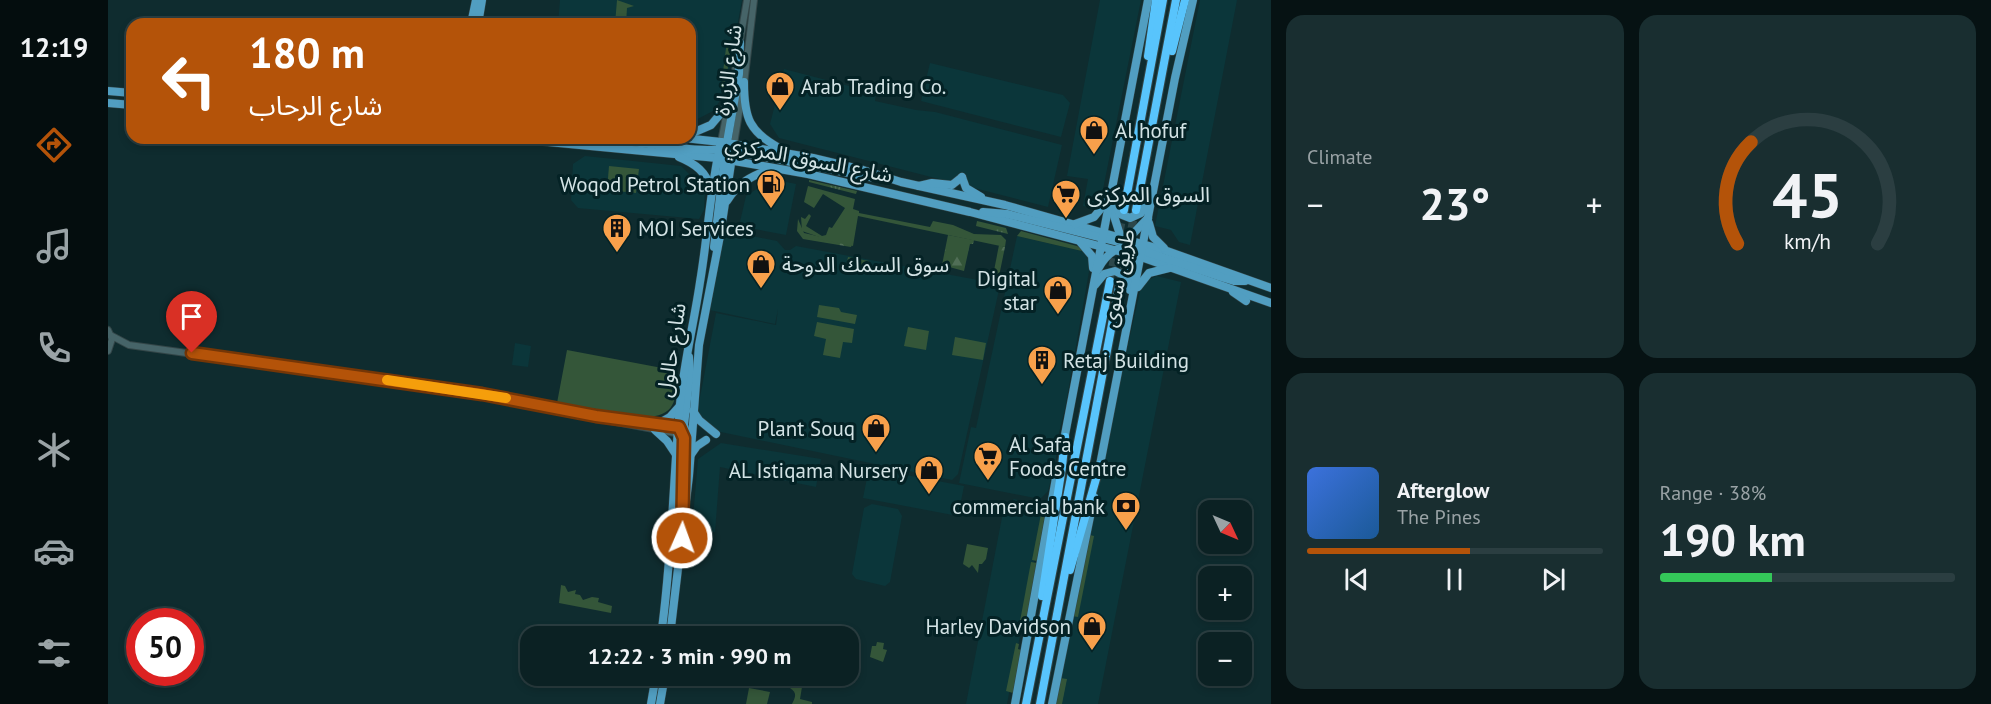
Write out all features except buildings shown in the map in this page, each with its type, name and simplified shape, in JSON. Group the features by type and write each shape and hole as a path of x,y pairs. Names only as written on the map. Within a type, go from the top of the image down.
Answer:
{"highway":[{"path":"1148,81 1149,43 1156,0"},
{"name":"طريق سلوى","path":"1124,210 1163,0"},
{"name":"طريق سلوى","path":"1136,210 1176,0"},
{"path":"1160,85 1173,48 1185,0"},
{"name":"طريق سلوى","path":"1026,704 1110,281"},
{"name":"طريق سلوى","path":"1040,704 1120,282"},
{"path":"1039,635 1042,594 1065,437"},
{"path":"1060,599 1073,563 1100,465"}],"main road":[{"path":"472,18 476,0"},
{"path":"479,18 482,0"},
{"name":"طريق سلوى","path":"1015,704 1091,292 1126,140 1127,116 1148,0"},
{"name":"طريق سلوى","path":"1100,465 1116,380 1118,352 1142,250 1173,89 1193,0"},
{"path":"714,267 714,235 739,74 740,43"},
{"path":"744,82 745,108 750,124 760,136 788,153"},
{"path":"108,91 126,92"},
{"path":"108,103 126,104"},
{"path":"696,131 711,125 728,105"},
{"name":"شارع السوق المركزي","path":"696,142 777,168 970,212 1077,240 1102,239"},
{"name":"شارع السوق المركزي","path":"578,144 670,154 726,151 788,153 1075,224 1102,239"},
{"path":"590,145 603,144"},
{"path":"651,144 726,151 901,182"},
{"name":"شارع حالول","path":"671,626 691,480 680,405 712,194 726,151"},
{"name":"شارع حالول","path":"662,626 670,565 677,456 693,411 699,345 724,208 726,151"},
{"path":"670,154 702,170 709,182 712,194"},
{"path":"724,208 734,191 745,180 777,168"},
{"path":"919,187 932,183 952,185 962,177 964,186 969,191 1005,205"},
{"path":"1112,199 1120,214 1128,218 1143,211 1154,192"},
{"path":"1075,224 1095,216 1112,199"},
{"path":"1112,199 1121,244 1131,271 1132,293"},
{"path":"970,212 1007,214 1142,250 1221,278 1234,281 1250,280"},
{"path":"1096,273 1103,261 1149,217"},
{"path":"1149,217 1153,237 1167,251"},
{"path":"1102,239 1142,250 1174,268 1271,304"},
{"path":"1077,240 1089,250 1093,259 1087,297 1089,304"},
{"path":"1142,250 1167,251 1271,288"},
{"path":"1132,293 1149,273 1174,268"},
{"path":"1091,292 1101,277 1113,271 1125,276 1132,293"},
{"path":"1224,286 1246,302"},
{"path":"1258,305 1271,304"},
{"path":"684,521 685,432 690,373 688,343"},
{"path":"677,456 657,427 680,405"},
{"path":"693,411 699,420 716,435"},
{"path":"689,460 694,448 706,440"},
{"path":"1052,704 1100,465"},
{"path":"679,571 682,584"},
{"path":"651,704 654,686"},
{"path":"660,704 663,686"},
{"path":"662,694 667,704"}],"street":[{"name":"شارع الزبارة","path":"726,151 728,105 747,0"},
{"name":"شارع الزبارة","path":"726,151 744,82 754,0"},
{"path":"110,333 129,345 472,392 685,432"},
{"path":"109,351 112,343 110,333"},
{"path":"109,351 129,345"}],"shaded area":[{"path":"560,0 742,0 725,93 713,111 696,120 696,18 558,18"},
{"path":"1100,0 1141,0 1099,209 1083,206 1088,179 1067,176"},
{"path":"1200,0 1237,0 1190,245 1179,242 1171,230 1155,226"},
{"path":"930,63 1063,95 1070,103 1061,137 921,101"},
{"path":"784,69 876,93 875,101 935,112 1062,145 1048,207 779,138 770,124"},
{"path":"585,156 681,166 705,190 704,210 699,219 578,208 571,200 573,164"},
{"path":"772,179 796,184 786,235 739,226 746,196"},
{"path":"732,232 777,241 785,250 796,246 994,283 999,290 958,474 952,480 716,431 697,413 716,313 776,325 778,309 775,324 710,310 724,238"},
{"path":"1017,236 1086,252 1091,260 1065,409 1056,445 1056,458 1048,491 1040,499 959,483 971,427 976,428"},
{"path":"1157,276 1181,282 1098,704 1054,704 1116,398 1141,287 1145,281"},
{"path":"515,343 531,346 528,367 512,365"},
{"path":"721,443 821,459 816,487 720,467 715,532 692,530 698,459"},
{"path":"869,468 964,486 958,516 863,498"},
{"path":"1014,499 1039,505 1043,514 1007,704 966,704 1004,507"},
{"path":"872,504 898,509 902,516 890,582 885,586 856,579 852,574 864,508"}],"green space":[{"path":"617,0 634,6 627,8 626,18 616,18"},
{"path":"727,40 733,41 724,88 721,88"},
{"path":"609,166 639,169 636,193 607,190"},
{"path":"809,180 857,191 856,194 809,182"},
{"path":"808,186 855,199 853,209 859,213 930,227 933,221 953,225 974,234 1001,235 1006,240 1005,247 858,216 853,246 818,239 819,237 802,231 801,217 805,219 809,214 811,216 806,226 822,236 826,235 829,227 832,228 845,208 823,194 814,208 804,202"},
{"path":"798,219 804,233 852,244 851,247 803,239 797,231"},
{"path":"977,221 1006,228 1008,234 976,226"},
{"path":"1021,231 1077,246 1086,252 1017,236"},
{"path":"948,235 974,240 973,244 970,244 964,271 942,265"},
{"path":"999,245 1005,247 999,276 993,276"},
{"path":"848,257 869,261 867,274 845,271"},
{"path":"819,305 839,308 841,312 857,315 855,324 817,317"},
{"path":"817,322 854,329 852,343 843,342 840,358 823,355 826,339 814,336"},
{"path":"908,327 929,331 926,350 904,346"},
{"path":"955,337 986,343 983,360 952,355"},
{"path":"567,350 678,371 674,402 671,408 659,415 649,417 557,403"},
{"path":"1041,514 1045,515 1037,561 1032,560"},
{"path":"1090,535 1094,536 1078,617 1072,616"},
{"path":"967,544 988,548 986,559 979,564 978,573 972,565 969,568 963,564"},
{"path":"1031,562 1037,563 1027,622 1020,621"},
{"path":"561,585 565,586 568,592 576,590 575,594 580,595 583,600 592,597 599,598 598,602 612,606 611,613 559,603"},
{"path":"877,642 884,643 883,649 887,650 883,662 870,657 872,646 876,646"},
{"path":"1016,643 1019,644 1018,649 1021,650 1013,693 1006,691"},
{"path":"1060,678 1067,679 1062,704 1056,704"},
{"path":"790,686 802,687 800,699 812,702 812,704 792,704 795,694"},
{"path":"749,688 770,692 767,704 746,704"}],"tunnel":[{"path":"1110,278 1124,210"},
{"path":"1129,240 1135,212"},
{"path":"1121,282 1127,253"}],"slow traffic":[{"path":"387,380 506,398"}],"place":[{"name":"Arab Trading Co.","path":"780,112"},
{"name":"Al hofuf","path":"1094,156"},
{"name":"Woqod Petrol Station","path":"771,210"},
{"name":"السوق المركزى","path":"1066,220"},
{"name":"MOI Services","path":"617,254"},
{"name":"سوق السمك الدوحة","path":"761,290"},
{"name":"Digital star","path":"1058,316"},
{"name":"Retaj Building","path":"1042,386"},
{"name":"Plant Souq","path":"876,454"},
{"name":"Al Safa Foods Centre","path":"988,482"},
{"name":"AL Istiqama Nursery","path":"929,496"},
{"name":"commercial bank","path":"1126,532"},
{"name":"Harley Davidson","path":"1092,652"}],"route":[{"path":"192,353 482,394 596,416 679,427 684,438 682,538"}]}
